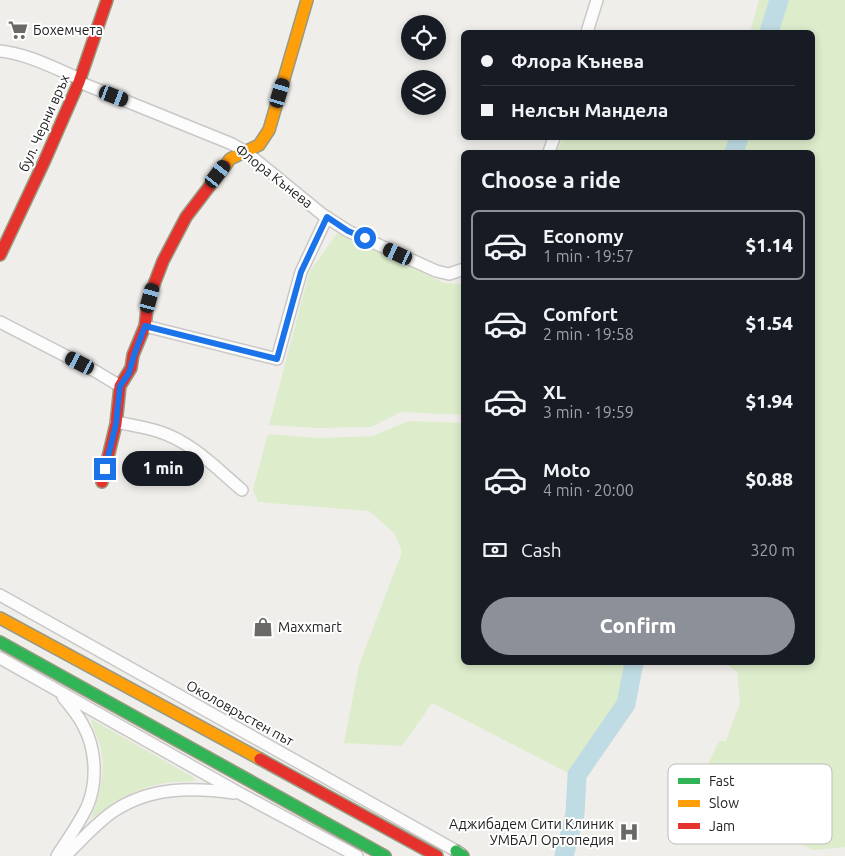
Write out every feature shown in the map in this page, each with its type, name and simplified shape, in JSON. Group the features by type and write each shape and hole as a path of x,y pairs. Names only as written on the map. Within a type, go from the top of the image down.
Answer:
{"main road":[{"name":"бул. Черни връх","path":"0,255 80,81 107,0"},
{"path":"102,482 116,422 120,386 129,373 145,326 153,287 163,261 179,229 202,194 230,158 259,145 269,130 303,1"},
{"path":"0,231 20,212"},
{"path":"0,618 437,856"},
{"path":"0,642 385,856"},
{"path":"360,814 425,833"},
{"path":"343,833 371,856"}],"street":[{"path":"588,30 597,0"},
{"name":"Флора Кънева","path":"0,51 28,57 80,81 218,137 246,152 327,217 348,231 436,271 449,274 461,270"},
{"path":"145,326 277,359 301,272 327,217"},
{"path":"0,322 120,386"},
{"path":"116,422 158,431 177,439 206,459 242,490"},
{"name":"Околовръстен път","path":"0,594 462,854"},
{"path":"0,658 241,794 357,856"},
{"path":"58,856 88,805 94,771 88,736 83,724 59,691"},
{"path":"65,856 113,812 137,798 179,789 208,789 241,794"}],"green space":[{"path":"759,0 845,0 845,847 813,850 800,844 832,844 832,764 708,764 719,741 726,741 740,703 737,672 728,665 815,665 815,150 558,150 562,140 815,140 815,30 751,30"},
{"path":"337,233 444,283 461,284 461,415 401,412 371,427 317,428 269,425 309,273"},
{"path":"408,421 461,423 461,665 644,665 628,714 582,780 432,703 402,746 344,743 359,665 402,552 395,534 369,511 258,502 253,489 268,434 320,438 373,436"},
{"path":"91,719 196,780 165,783 141,789 91,819 99,793 103,768 101,749"}],"waterway":[{"path":"770,30 779,0"},
{"path":"735,150 738,140"},
{"path":"564,856 575,814 577,775 626,704 633,665"}],"traffic: fast":[{"path":"0,642 385,856"},
{"path":"456,851 463,856"}],"traffic: slow":[{"path":"225,166 230,159 259,145 269,130 307,0"},
{"path":"0,618 260,759"}],"traffic: jam":[{"path":"0,255 79,82 107,0"},
{"path":"102,482 116,424 120,386 131,368 133,355 145,326 153,287 163,261 186,217 225,166"},
{"path":"260,759 437,856"}],"place":[{"name":"Бохемчета","path":"18,30"},
{"name":"Maxxmart","path":"263,627"},
{"name":"Аджибадем Сити Клиник УМБАЛ Ортопедия","path":"629,832"}],"route":[{"path":"105,469 116,424 120,386 129,373 145,326 277,359 301,272 327,217 348,231 365,238"}]}
